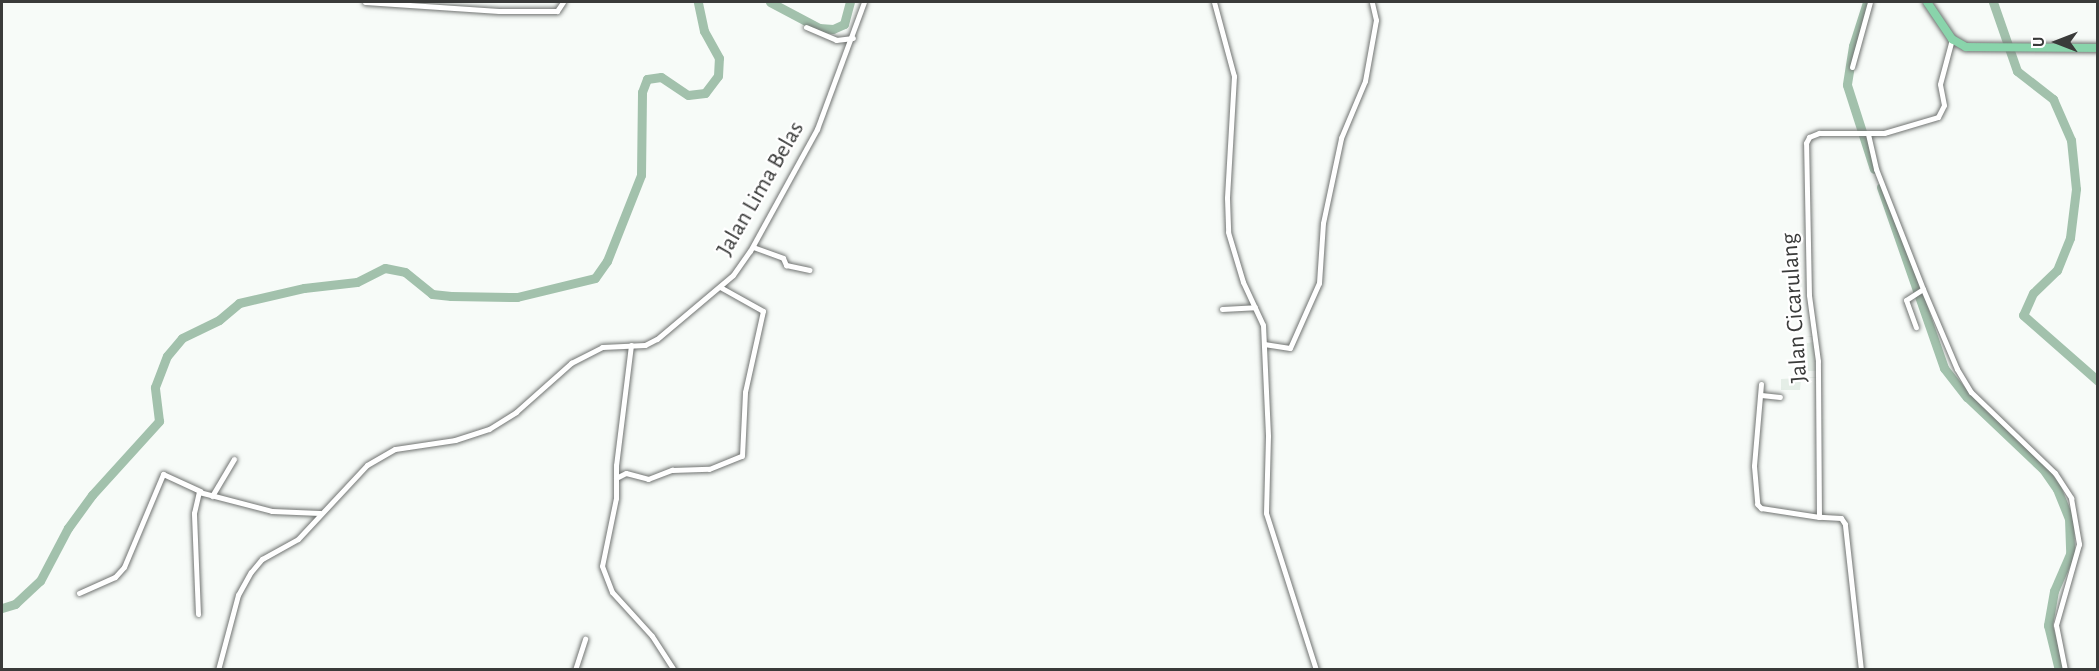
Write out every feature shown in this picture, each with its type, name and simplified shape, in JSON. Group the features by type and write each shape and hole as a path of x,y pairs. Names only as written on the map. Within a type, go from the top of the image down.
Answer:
{"main road":[{"path":"1927,2 1952,39 1966,47 1991,49 2097,48"}],"street":[{"path":"365,2 499,11 557,10 563,2"},
{"name":"Jalan Lima Belas","path":"218,669 238,595 251,572 262,559 298,539 367,465 395,449 455,440 489,429 516,412 571,363 602,347 645,345 657,339 720,287 753,246 817,129 853,38 864,2"},
{"path":"1214,2 1234,76 1227,198 1228,232 1243,282 1260,316 1264,344 1268,436 1266,513 1316,669"},
{"path":"1264,344 1290,348 1319,283 1323,223 1341,138 1365,81 1376,20 1372,2"},
{"path":"1852,67 1870,2"},
{"path":"806,27 836,40 853,38"},
{"name":"Jalan Cicarulang","path":"1819,517 1818,360 1809,295 1806,143 1809,137 1819,133 1866,133 1923,124 1941,114 1944,105 1939,89 1952,39"},
{"path":"1866,133 1879,179 1921,291 1957,369 1971,392 2055,473 2071,498 2079,544 2056,625 2065,669"},
{"path":"753,246 783,258 786,265 809,270"},
{"path":"616,478 626,473 648,479 672,470 709,469 742,456 745,392 763,311 720,287"},
{"path":"1916,327 1907,297 1921,291"},
{"path":"1222,309 1256,308"},
{"path":"631,345 616,478 616,501 602,560 604,574 623,607 652,636 674,669"},
{"path":"1761,384 1754,466 1757,504 1761,508 1841,518 1845,524 1861,669"},
{"path":"1761,395 1780,397"},
{"path":"212,496 234,459"},
{"path":"79,593 115,577 124,567 163,474 212,496 272,511 321,513"},
{"path":"198,614 194,513 197,495 202,492"},
{"path":"575,669 585,639"}],"shaded area":[{"path":"1814,336 1816,371 1808,371 1807,343 1814,342"},
{"path":"1806,337 1798,338 1799,378 1816,377 1816,378 1801,378 1800,390 1781,390 1781,379 1797,378 1797,338"}],"waterway":[{"path":"2,608 15,604 40,581 68,528 92,495 159,421 155,387 167,356 182,338 219,320 239,303 304,288 357,282 385,268 405,272 432,294 451,296 517,297 595,278 607,261 641,175 642,92 647,79 661,77 688,95 705,93 718,76 719,58 704,31 698,2"},
{"path":"770,2 819,28 833,29 844,24 850,2"},
{"path":"1867,2 1853,46 1847,85 1874,169"},
{"path":"1993,2 2017,71 2053,99 2071,140 2076,189 2070,238 2057,270 2033,293 2023,315 2098,381"},
{"path":"1881,187 1944,368 1967,397 2043,469 2057,489 2069,518 2070,554 2054,591 2048,625 2059,670"}]}
